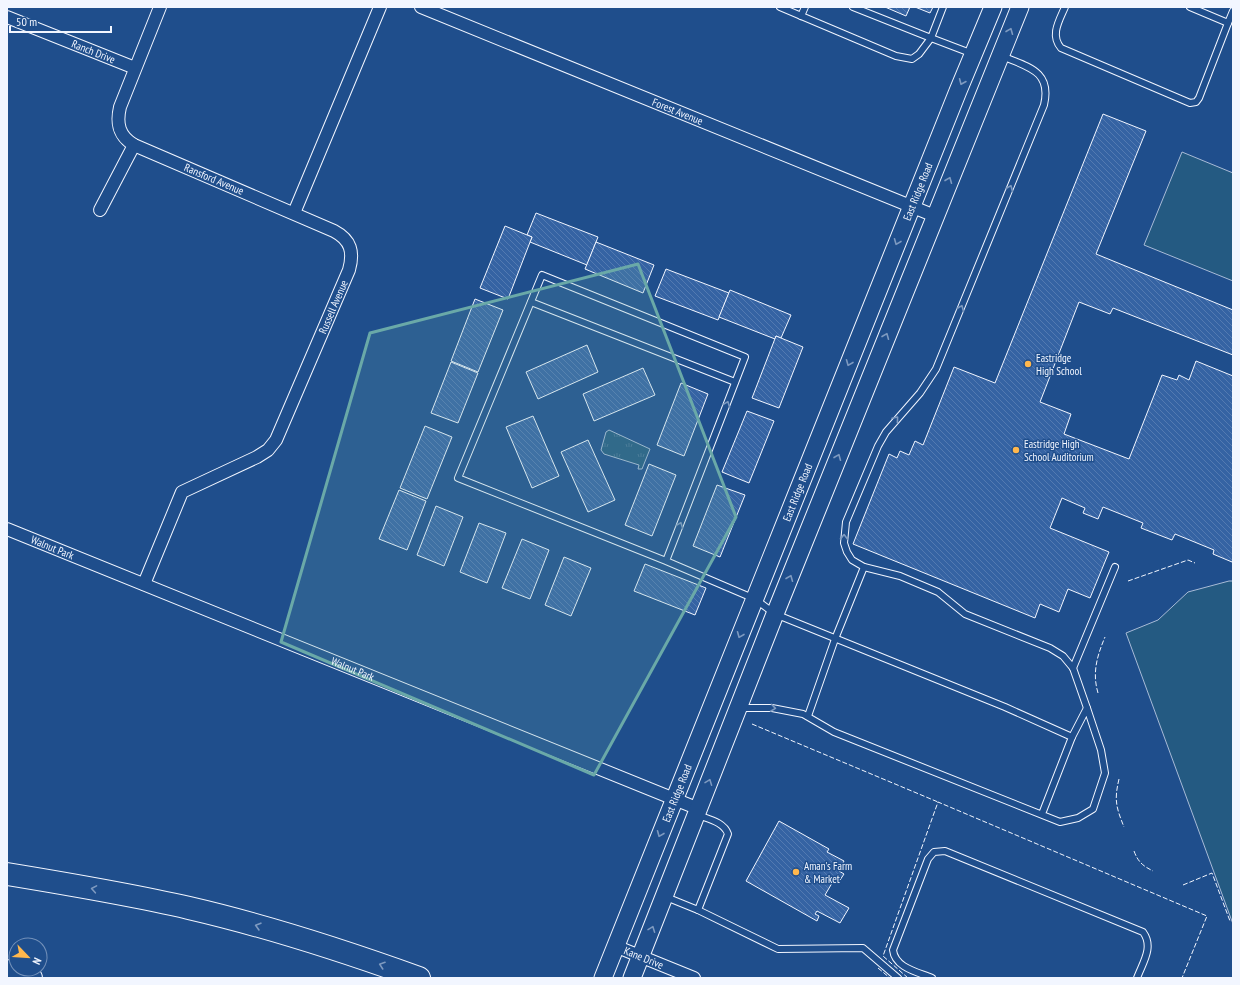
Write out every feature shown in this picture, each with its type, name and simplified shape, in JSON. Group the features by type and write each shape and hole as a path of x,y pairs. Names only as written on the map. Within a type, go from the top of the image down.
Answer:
{"highway":[{"path":"7,874 132,896 190,908 310,942 419,978"},
{"path":"7,971 30,978"}],"main road":[{"name":"East Ridge Road","path":"602,978 993,7"},
{"path":"632,978 775,614 1020,7"}],"street":[{"name":"Ransford Avenue","path":"160,7 135,68 118,117 121,134 134,145 294,213"},
{"path":"294,213 380,7"},
{"name":"Forest Avenue","path":"421,7 935,216"},
{"name":"Ranch Drive","path":"7,17 135,68"},
{"path":"100,210 134,145"},
{"name":"Russell Avenue","path":"144,584 182,492 257,457 273,445 349,270 352,256 348,241 334,231 294,213"},
{"name":"Walnut Park","path":"7,529 674,799 698,812"},
{"name":"Kane Drive","path":"615,946 694,978"}],"lane":[{"path":"780,7 896,56 912,59 919,54 931,38 943,7"},
{"path":"801,16 805,7"},
{"path":"853,7 973,54"},
{"path":"1065,7 1055,32 1055,37 1061,48 1190,103 1196,102 1198,98 1233,11"},
{"path":"1190,7 1228,22"},
{"path":"738,709 747,707 772,708 808,716 834,732 1060,822 1078,818 1093,809 1105,773 1101,750 1074,668 1063,656 1050,648 965,614 938,592 900,576 864,567 852,560 847,552 844,542 846,522 886,432 925,387 936,369 1045,101 1046,89 1041,76 1029,68 1000,55"},
{"path":"666,561 745,356 542,275 458,478 666,561 755,599 775,614 1005,707 1072,737"},
{"path":"531,302 735,382"},
{"path":"808,716 835,638 864,567"},
{"path":"1074,668 1115,567"},
{"path":"1042,814 1072,737 1087,708"},
{"path":"698,812 722,824 726,828 728,834 698,910"},
{"path":"932,978 900,965 894,958 893,950 928,859 934,852 945,851 1142,932 1148,940 1148,951 1137,978"},
{"path":"664,897 698,910 778,949 863,948 898,978"}],"highlighted area":[{"path":"638,264 736,517 594,775 281,642 370,333"}],"green space":[{"path":"1182,152 1233,173 1233,281 1144,245"},
{"path":"609,430 650,449 642,469 638,469 639,465 604,454 601,450 606,432"},
{"path":"1233,581 1233,924 1126,633 1158,620 1188,592"}],"building":[{"path":"885,7 910,7 906,16"},
{"path":"915,7 933,7 930,13"},
{"name":"Eastridge High School","path":"1103,114 1146,131 1096,254 1233,310 1233,355 1113,308 1110,314 1079,302 1040,402 1071,414 1064,434 1129,459 1162,375 1177,380 1179,375 1189,380 1196,361 1233,376 1233,559 1232,562 1213,554 1214,550 1175,534 1172,540 1141,528 1143,523 1103,507 1098,519 1083,513 1085,508 1062,498 1050,528 1109,552 1090,598 1068,589 1059,612 1040,604 1035,618 853,544 889,454 897,458 900,451 909,455 915,441 923,445 954,367 995,383"},
{"path":"536,213 598,237 587,265 530,242 532,237 527,235"},
{"path":"505,226 532,237 508,299 480,288"},
{"path":"596,242 654,265 643,293 585,269"},
{"path":"666,269 729,293 718,320 655,296"},
{"path":"730,290 791,315 781,338 776,336 775,339 719,317"},
{"path":"475,299 503,310 478,372 451,361"},
{"path":"776,336 803,347 779,408 752,398"},
{"path":"587,345 598,372 538,399 526,372"},
{"path":"451,362 478,373 458,423 431,413"},
{"path":"643,368 655,395 594,421 583,394"},
{"path":"681,383 708,394 684,456 657,445"},
{"path":"747,411 774,421 749,483 722,472"},
{"path":"533,416 559,476 532,488 506,427"},
{"path":"425,426 452,437 427,499 400,488"},
{"path":"588,440 615,500 588,512 561,452"},
{"path":"649,464 676,475 652,536 625,525"},
{"path":"717,485 745,495 720,557 693,546"},
{"path":"399,490 426,501 407,550 379,539"},
{"path":"436,506 463,517 444,566 417,555"},
{"path":"479,523 506,533 487,583 460,572"},
{"path":"522,539 549,550 530,599 502,588"},
{"path":"564,557 591,568 571,616 545,605"},
{"path":"645,564 706,588 695,615 634,591"},
{"name":"Aman's Farm & Market","path":"779,821 829,849 827,852 844,861 839,871 844,874 840,880 835,878 825,895 849,908 840,923 817,911 815,914 819,916 817,921 746,881"}],"fence":[{"path":"1128,581 1188,560 1195,563"},
{"path":"1098,693 1095,672 1105,637"},
{"path":"752,724 938,802"},
{"path":"1119,779 1116,798 1119,814 1124,827"},
{"path":"908,978 883,956 938,802 1207,916 1182,978"},
{"path":"1134,851 1141,863 1153,871"},
{"path":"1183,885 1212,873 1230,921"},
{"path":"878,968 890,978"}],"place":[{"name":"Eastridge High School","path":"1028,364"},
{"name":"Eastridge High School Auditorium","path":"1016,450"},
{"name":"Aman's Farm & Market","path":"796,872"}]}
